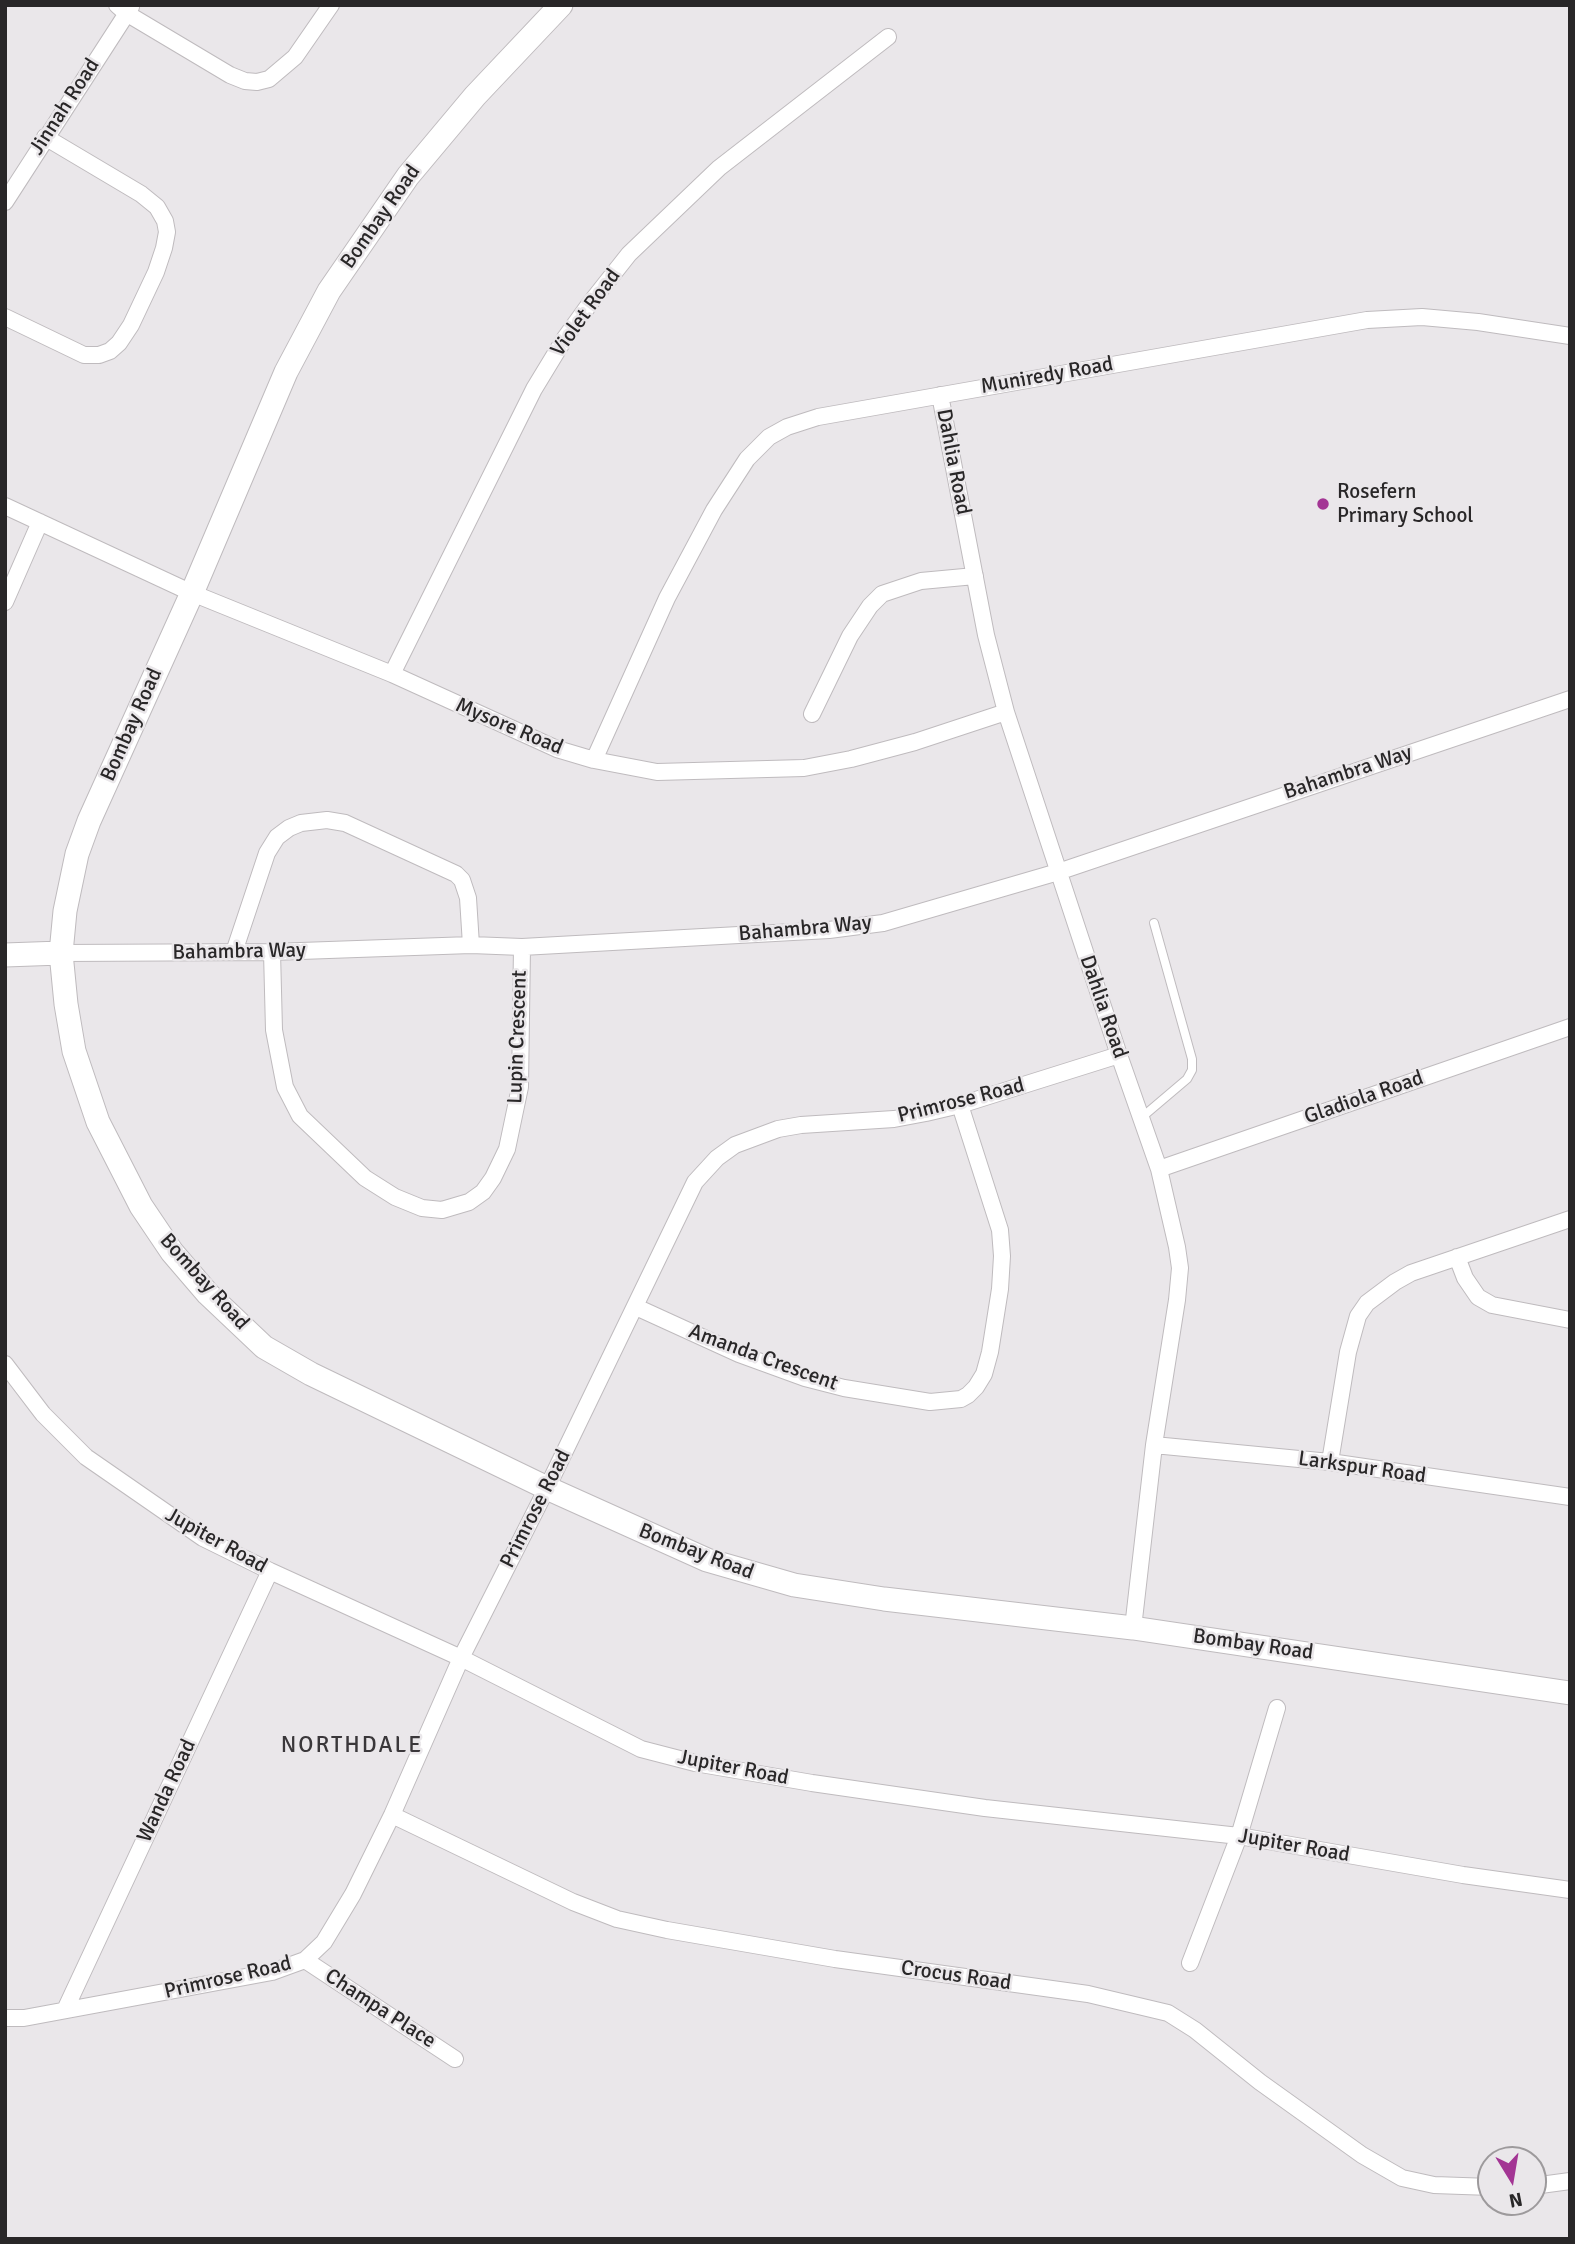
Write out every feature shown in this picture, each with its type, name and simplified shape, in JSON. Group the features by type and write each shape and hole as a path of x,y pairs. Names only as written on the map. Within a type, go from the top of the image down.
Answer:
{"street":[{"name":"Jinnah Road","path":"5,202 125,8 230,75 245,82 257,82 270,79 295,57 331,5"},
{"name":"Bombay Road","path":"561,5 475,96 408,176 329,291 286,372 89,821 72,876 61,953 66,1004 75,1051 98,1122 141,1206 172,1252 208,1294 264,1347 275,1354 547,1488 707,1560 794,1585 1133,1628 1570,1693"},
{"name":"Violet Road","path":"392,674 534,389 591,302 629,254 719,168 888,37"},
{"path":"5,317 84,355 99,355 110,351 131,325 156,272 164,248 167,232 156,207 141,194 45,137"},
{"name":"Muniredy Road","path":"594,760 667,598 714,510 747,459 769,437 797,423 818,416 1367,320 1422,317 1478,322 1570,336"},
{"name":"Dahlia Road","path":"940,395 986,635 1006,712 1159,1169 1175,1235 1180,1268 1177,1300 1154,1445 1133,1628"},
{"name":"Mysore Road","path":"5,506 191,593 392,674 557,749 594,760 657,772 804,768 851,760 1006,712"},
{"path":"5,602 40,522"},
{"path":"812,714 850,636 870,606 883,594 921,580 975,576"},
{"name":"Bahambra Way","path":"5,955 522,947 829,930 883,923 1058,872 1570,699"},
{"path":"234,952 255,886 272,845 289,828 320,820 345,823 456,874 462,880 468,898 471,946"},
{"name":"Lupin Crescent","path":"272,952 274,1030 285,1087 300,1116 365,1178 395,1197 422,1208 442,1210 469,1202 483,1192 507,1149 520,1087 522,947"},
{"name":"Gladiola Road","path":"1159,1169 1570,1027"},
{"name":"Primrose Road","path":"5,2018 24,2018 272,1972 305,1960 324,1941 339,1919 392,1815 461,1658 636,1307 695,1182 717,1158 735,1145 758,1135 801,1125 894,1119 960,1105 1119,1055"},
{"name":"Amanda Crescent","path":"636,1307 740,1354 844,1388 930,1402 961,1399 968,1395 984,1374 990,1352 1000,1289 1002,1256 1000,1230 960,1105"},
{"path":"1330,1462 1348,1352 1358,1316 1367,1303 1411,1273 1570,1219"},
{"path":"1457,1257 1465,1278 1478,1297 1492,1305 1570,1320"},
{"name":"Jupiter Road","path":"5,1364 43,1414 86,1457 203,1538 270,1572 461,1658 641,1749 695,1763 985,1808 1239,1836 1463,1875 1570,1890"},
{"name":"Larkspur Road","path":"1154,1445 1330,1462 1570,1497"},
{"name":"Wanda Road","path":"65,2010 270,1572"},
{"path":"1190,1963 1239,1836 1277,1708"},
{"name":"Crocus Road","path":"392,1815 573,1902 617,1919 835,1959 1088,1994 1168,2013 1195,2030 1260,2082 1363,2155 1402,2178 1434,2185 1477,2187"},
{"name":"Champa Place","path":"305,1960 456,2059"},
{"path":"1547,2184 1570,2181"}],"lane":[{"path":"1141,1118 1187,1079 1192,1070 1192,1059 1154,923"}],"place":[{"name":"Rosefern Primary School","path":"1323,504"}],"district":[{"name":"NORTHDALE","path":"352,1746"}]}
